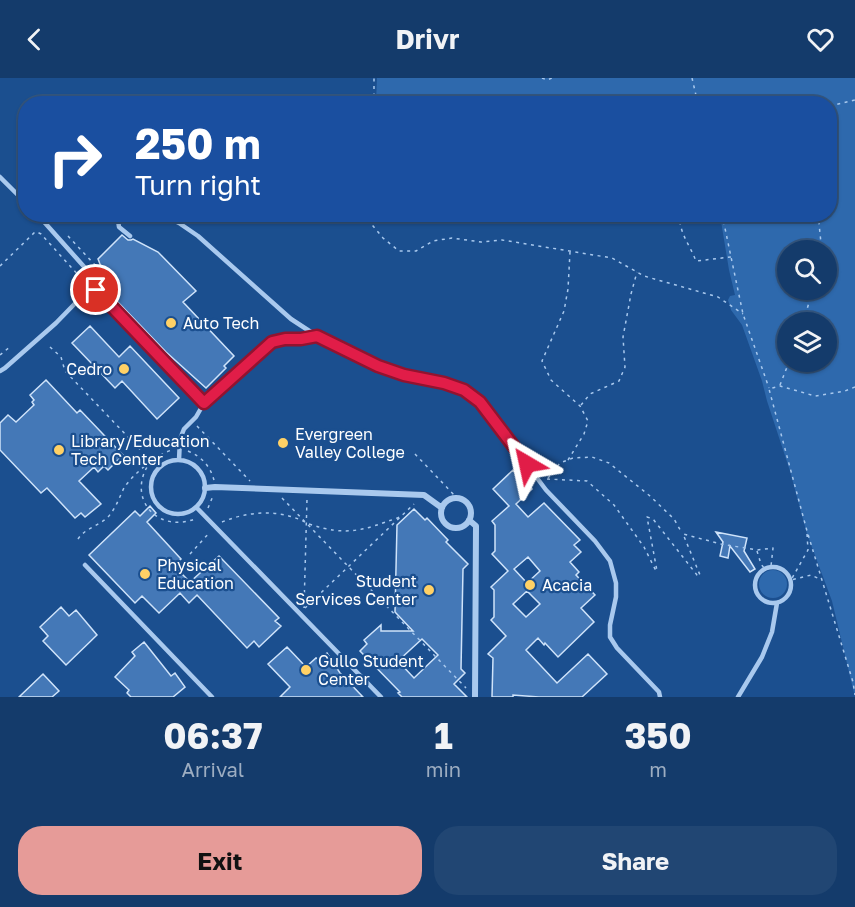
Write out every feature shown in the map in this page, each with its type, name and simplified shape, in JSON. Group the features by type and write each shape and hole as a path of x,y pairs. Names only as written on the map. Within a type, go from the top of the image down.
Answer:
{"street":[{"path":"205,488 424,495 442,508"},
{"path":"457,498 462,500 469,506 469,520 462,526 452,527 442,518 442,508 448,501 457,498"},
{"path":"469,520 476,526 475,697"}],"lane":[{"path":"0,177 18,195"},
{"path":"44,222 87,270 92,286 204,403"},
{"path":"118,222 119,226 130,236"},
{"path":"177,222 198,236 291,319 317,336 378,366 464,390 480,402 546,490 610,561 616,583 610,637 616,648 659,692 660,697"},
{"path":"0,371 56,322 92,286"},
{"path":"179,460 180,439 184,429 196,417 204,403 272,342 317,336"},
{"path":"179,460 188,462 201,472 205,488 203,499 196,507 179,514 169,513 154,501 151,482 161,466 179,460"},
{"path":"196,507 381,697"},
{"path":"85,565 212,697"},
{"path":"771,566 783,569 791,579 792,585 787,596 777,603 764,601 759,597 754,585 759,572 771,566"},
{"path":"738,697 762,657 772,632 777,603"}],"path":[{"path":"374,78 374,96"},
{"path":"542,78 547,80 552,78"},
{"path":"692,78 696,96"},
{"path":"837,104 855,100"},
{"path":"370,222 383,238 399,251 416,251 433,241 452,238 481,242 502,240 612,258 644,276 718,297 743,314"},
{"path":"680,222 681,232 692,249 696,261 731,257"},
{"path":"724,222 743,314 769,389 807,531 855,695"},
{"path":"819,222 821,240"},
{"path":"0,266 37,232 85,282"},
{"path":"568,460 584,434 588,421 580,406 551,380 542,362 564,312 570,252"},
{"path":"580,406 590,394 619,381 625,367 623,337 630,294 637,272"},
{"path":"0,355 10,346"},
{"path":"50,347 61,357 65,371 151,461"},
{"path":"780,386 785,372"},
{"path":"769,389 780,386 815,396 855,387"},
{"path":"192,421 259,490"},
{"path":"78,539 107,518 115,508 126,485 151,461 159,454 169,450 180,449 191,452 208,466 215,487 211,502 203,514 195,519 176,523 165,521 148,509 143,500 141,479 151,461"},
{"path":"415,454 457,498"},
{"path":"592,457 609,463 650,496 674,519 683,534 700,576 653,519 647,517 657,570 644,547 614,505 587,481 548,479 560,463 568,460 592,457"},
{"path":"274,490 466,689"},
{"path":"308,491 304,609 424,495"},
{"path":"190,554 215,526 234,517 264,513 294,517 337,532 365,529 400,518"},
{"path":"791,579 808,550 807,531"},
{"path":"683,534 757,550 773,548 771,566"},
{"path":"757,550 764,568"},
{"path":"791,579 811,575 822,580"}],"shaded area":[{"path":"377,78 855,78 855,697 832,601 807,534 762,381 742,325 731,310 728,300 730,296 735,295 721,222 837,222 837,96 376,96"},
{"path":"773,570 783,574 787,584 783,594 773,598 763,594 759,584 763,574"}],"building":[{"name":"Auto Tech","path":"122,235 128,240 133,239 158,252 196,291 183,302 234,356 224,366 226,368 206,388 166,352 113,297 98,259"},
{"name":"Cedro","path":"90,326 119,357 130,346 179,398 157,419 122,381 115,388 72,343"},
{"name":"Library/Education Tech Center","path":"46,380 77,413 80,410 123,455 108,470 104,466 98,472 94,467 79,481 101,504 85,517 81,513 75,518 47,488 41,493 0,450 0,423 8,415 16,422 34,405 32,402 34,400 30,395"},
{"name":"Acacia","path":"513,470 532,489 516,504 528,517 544,503 580,540 574,545 581,552 570,562 579,572 576,575 595,595 581,608 594,622 558,657 538,638 526,650 557,683 588,654 607,674 582,697 513,695 513,697 492,697 493,658 488,654 506,636 491,620 494,617 494,590 491,587 508,571 492,554 495,551 495,525 492,521 509,506 493,489","holes":["528,557 540,571 527,583 514,569","527,591 540,604 526,617 513,604"]},
{"name":"Physical Education","path":"150,506 156,513 147,522 181,559 174,566 190,582 219,556 279,618 275,621 281,626 259,647 254,641 247,648 197,595 189,603 180,593 159,613 142,596 135,603 89,555 135,511 140,516"},
{"name":"Student Services Center","path":"414,509 425,520 427,518 468,564 463,569 461,669 465,673 454,684 467,697 402,697 398,693 400,692 360,651 367,644 364,640 381,625 381,631 413,631 395,612 397,525","holes":["422,639 438,655 414,678 398,661"]},
{"path":"716,532 747,538 744,551 755,569 750,572 730,546 728,558 720,556 723,542"},
{"path":"61,607 69,616 76,610 97,635 66,665 43,641 48,636 40,627"},
{"path":"144,642 171,676 175,673 185,687 173,697 131,697 127,693 129,690 115,677 135,656 132,652"},
{"name":"Gullo Student Center","path":"287,647 306,667 316,658 327,653 340,673 363,697 280,697 290,687 268,664"},
{"path":"43,674 59,691 52,697 19,697"}],"place":[{"name":"Auto Tech","path":"171,323"},
{"name":"Cedro","path":"124,369"},
{"name":"Evergreen Valley College","path":"283,443"},
{"name":"Library/Education Tech Center","path":"59,450"},
{"name":"Physical Education","path":"145,574"},
{"name":"Acacia","path":"530,585"},
{"name":"Student Services Center","path":"429,590"},
{"name":"Gullo Student Center","path":"306,670"}],"route":[{"path":"96,290 204,403 272,342 317,336 378,366 464,390 480,402 527,464"}]}
